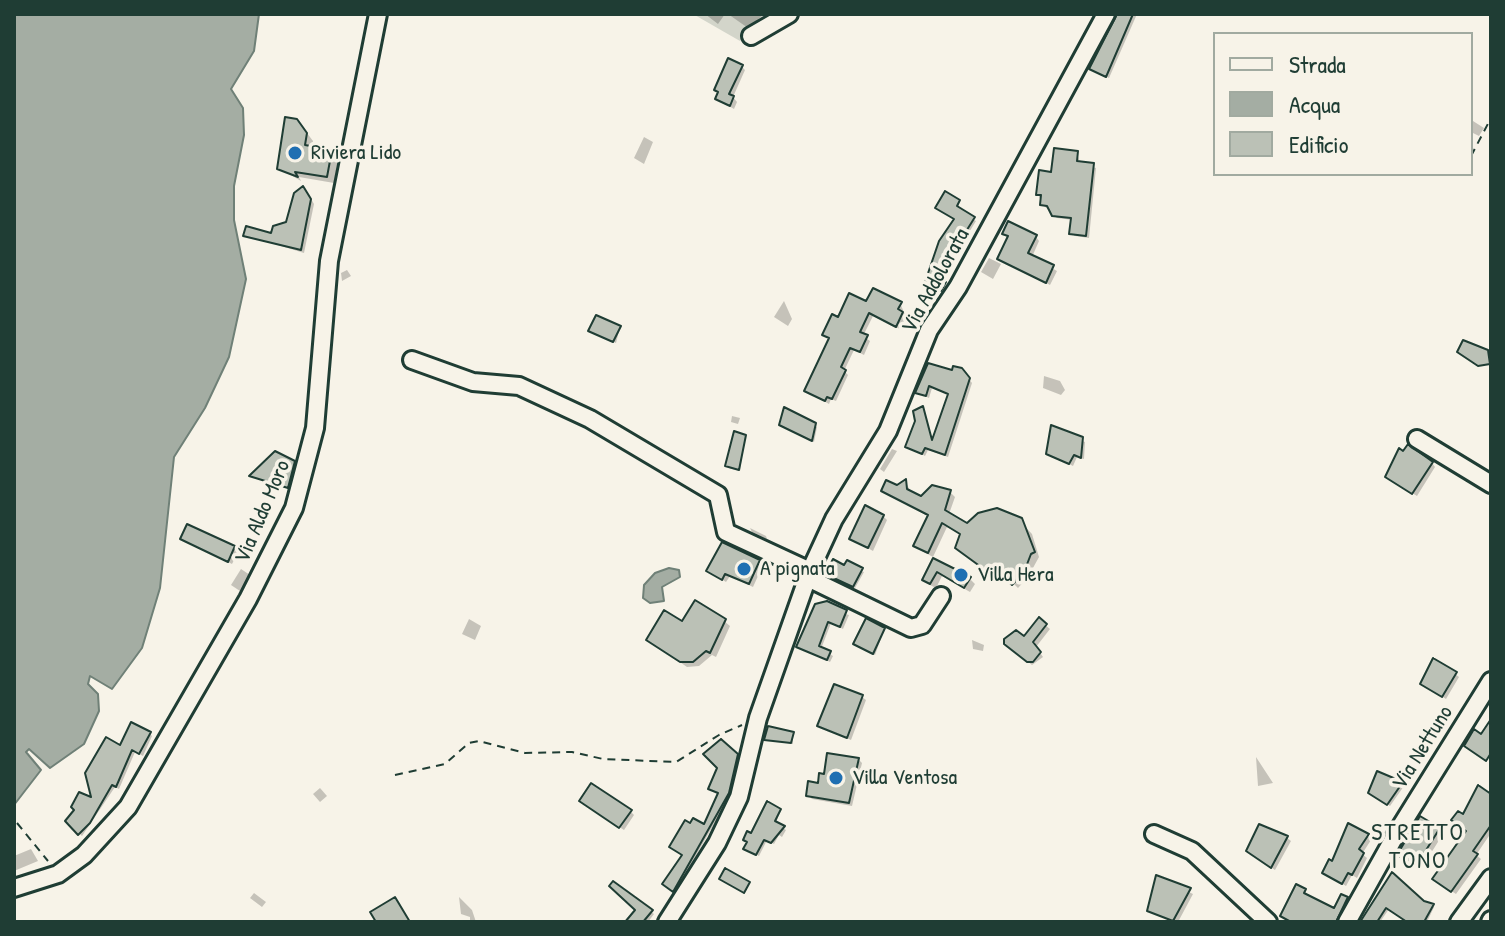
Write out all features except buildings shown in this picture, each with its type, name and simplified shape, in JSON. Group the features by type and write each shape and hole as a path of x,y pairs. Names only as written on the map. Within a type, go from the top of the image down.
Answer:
{"street":[{"name":"Via Aldo Moro","path":"14,888 58,874 84,855 128,807 248,599 294,508 315,428 329,261 378,14"},
{"path":"751,36 789,14"},
{"name":"Via Addolorata","path":"667,922 717,843 739,797 758,718 809,574 834,519 888,431 929,330 958,287 1106,14"},
{"path":"412,360 473,382 519,386 590,419 718,495 726,532 911,628 922,625 941,596"},
{"path":"1417,439 1491,484"},
{"name":"Via Nettuno","path":"1347,922 1399,829 1491,681"},
{"path":"1154,834 1192,851 1268,922"},
{"path":"1459,922 1491,878"}],"path":[{"path":"1473,152 1491,118"},
{"path":"395,775 445,764 469,743 479,741 525,753 572,752 603,759 676,762 719,735 758,718"},
{"path":"17,823 58,874"}],"shaded area":[{"path":"693,14 781,14 740,41"}],"water":[{"path":"14,14 259,14 254,51 231,89 243,108 244,135 234,186 234,220 246,279 229,357 205,408 174,457 160,588 142,648 112,689 90,676 88,684 98,694 99,711 84,744 50,768 29,749 26,752 41,770 14,805"},
{"path":"669,568 679,570 680,577 662,587 664,601 650,603 643,598 644,585 655,573"}],"place":[{"name":"Riviera Lido","path":"295,153"},
{"name":"A pignata","path":"744,569"},
{"name":"Villa Hera","path":"961,575"},
{"name":"Villa Ventosa","path":"836,778"}],"district":[{"name":"STRETTO TONO","path":"1418,848"}]}
